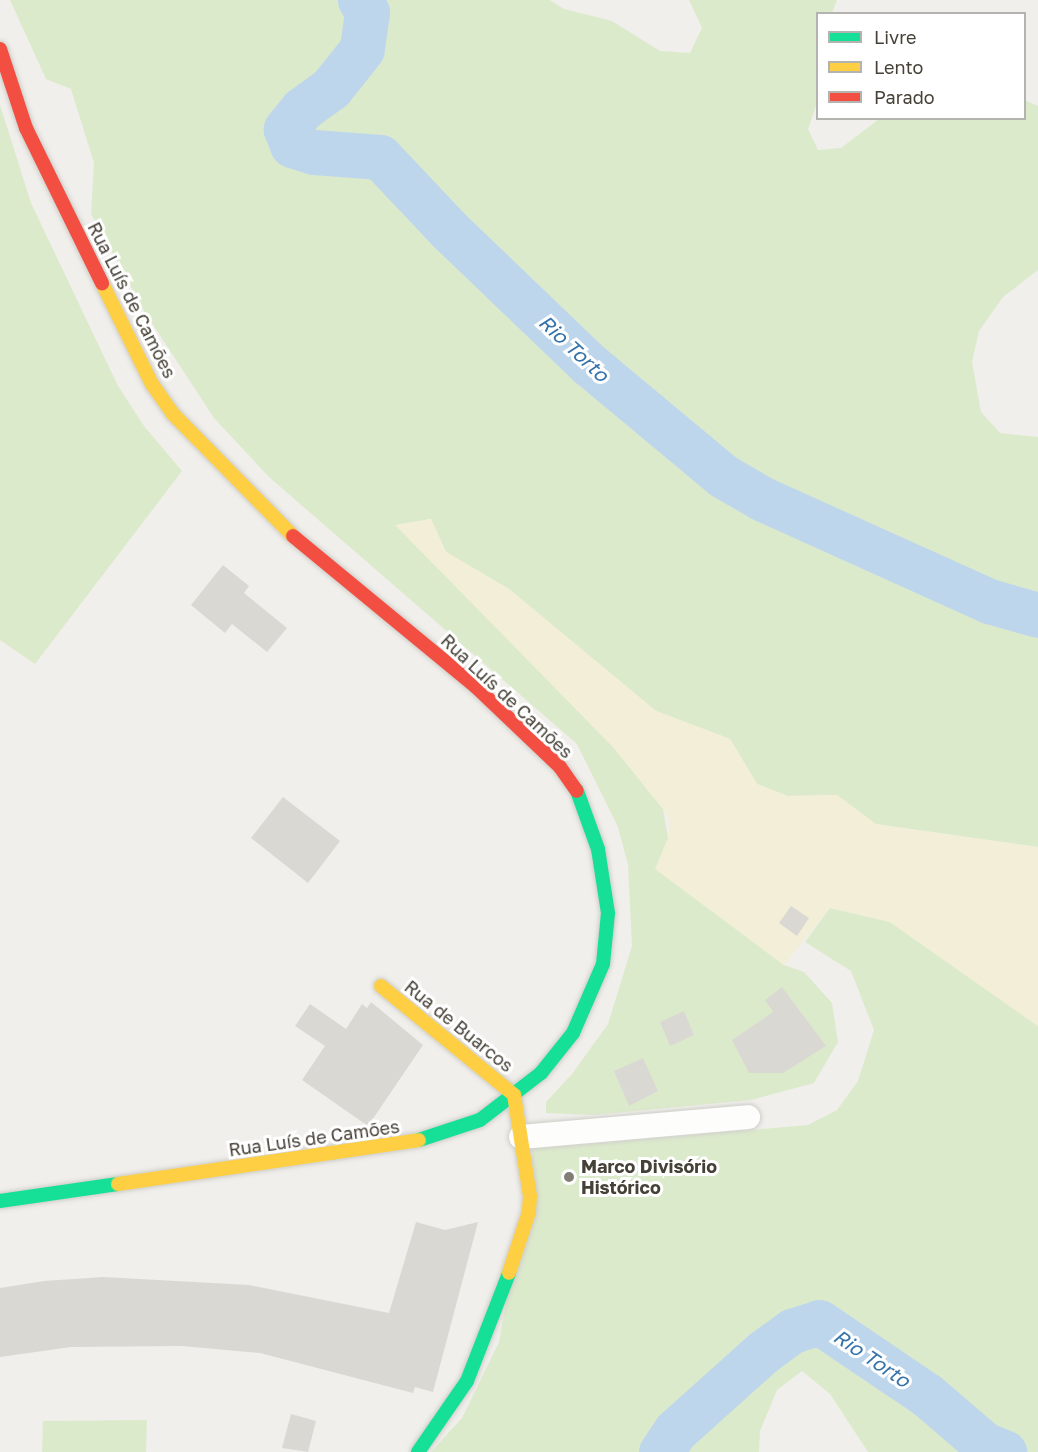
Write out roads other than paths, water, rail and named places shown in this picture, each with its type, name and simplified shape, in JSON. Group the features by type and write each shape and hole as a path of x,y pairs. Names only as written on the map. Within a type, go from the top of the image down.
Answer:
{"main road":[{"name":"Rua Luís de Camões","path":"0,50 26,128 137,358 173,414 307,549 519,725 560,767 579,793 598,849 608,913 603,964 573,1033 541,1073 480,1120 432,1138 0,1201"},
{"name":"Rua de Buarcos","path":"381,986 514,1095"},
{"path":"418,1452 466,1382 491,1326 529,1212 514,1095"}],"street":[{"path":"521,1137 748,1117"}],"waterway":[{"name":"Rio Torto","path":"360,0 367,12 362,49 331,88 302,109 286,129 292,145 314,152 380,157 449,230 590,365 723,476 763,499 989,601 1038,615"},
{"name":"Rio Torto","path":"661,1452 675,1431 763,1352 792,1331 819,1322 927,1395 984,1444 1004,1452"}],"place":[{"name":"Marco Divisório Histórico","path":"569,1177"}]}
